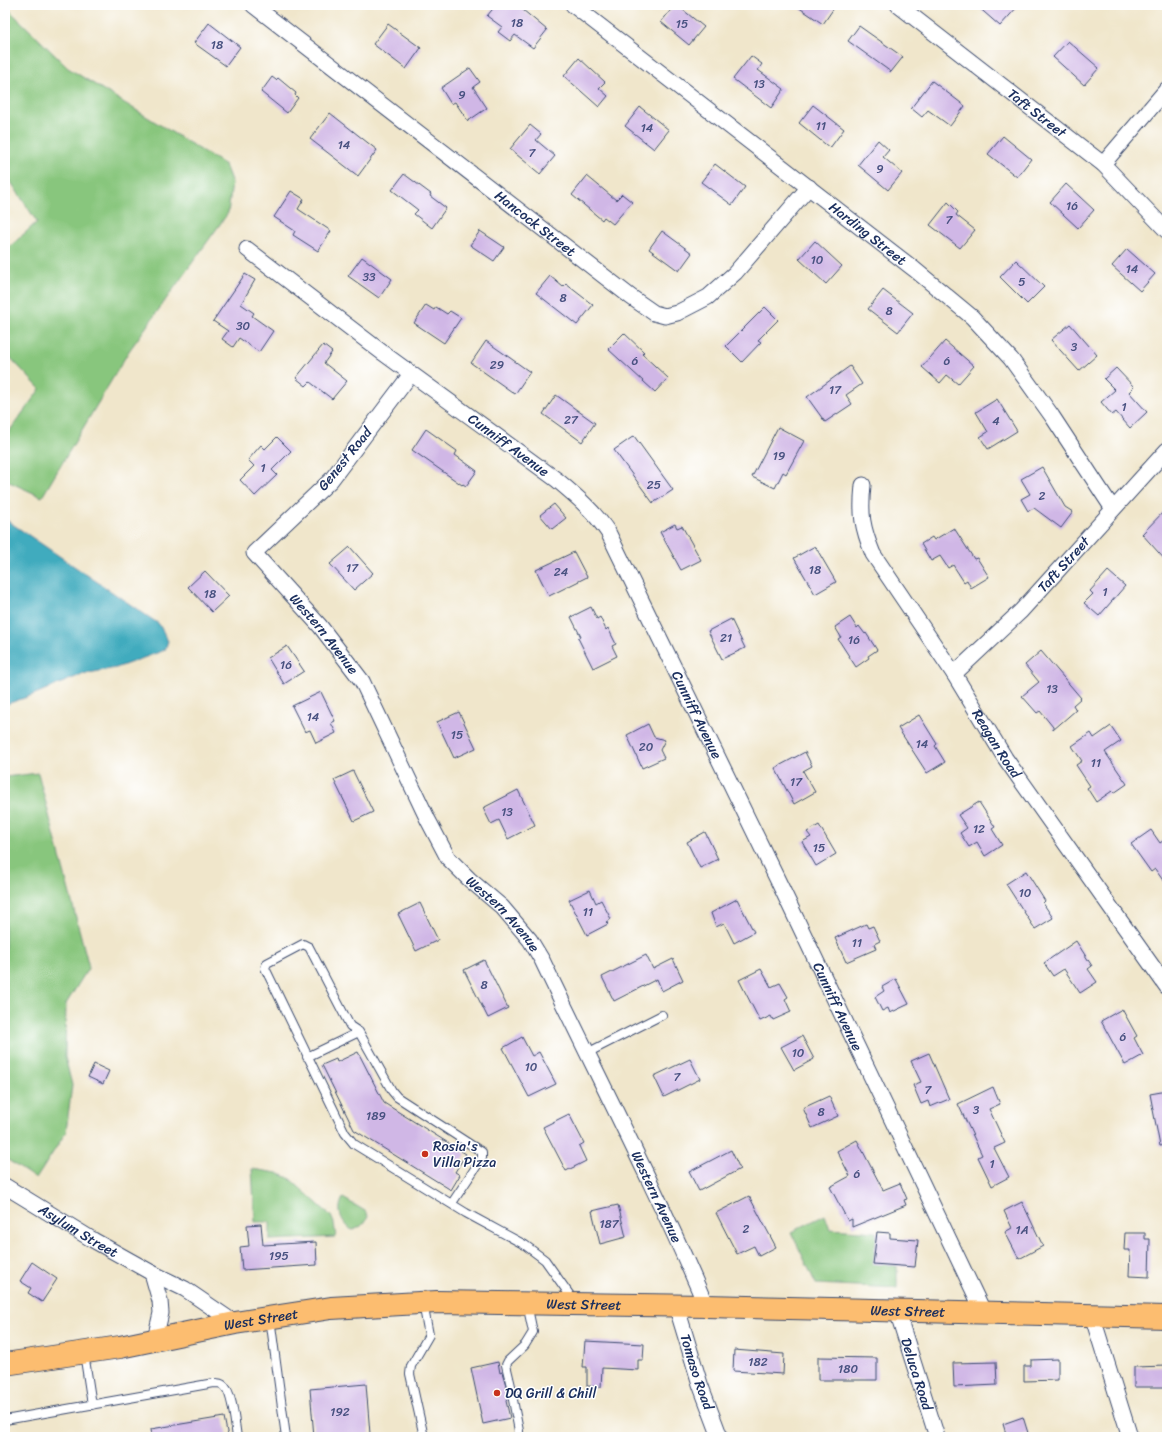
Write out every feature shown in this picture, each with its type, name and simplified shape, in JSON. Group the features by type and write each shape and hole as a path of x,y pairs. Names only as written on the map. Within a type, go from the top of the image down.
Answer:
{"main road":[{"name":"West Street","path":"5,1364 84,1352 270,1317 331,1308 423,1302 676,1305 1167,1317"}],"street":[{"name":"Hancock Street","path":"253,5 631,297 654,313 665,316 677,313 708,297 735,273 809,187"},
{"name":"Harding Street","path":"573,5 914,269 972,317 1011,359 1052,416 1114,509"},
{"name":"Taft Street","path":"898,5 1103,164 1167,231"},
{"path":"1103,164 1167,89"},
{"name":"Cunniff Avenue","path":"247,249 411,374 557,480 583,502 602,522 778,882 984,1313"},
{"name":"Genest Road","path":"254,553 331,480 411,374"},
{"name":"Taft Street","path":"954,674 1022,611 1167,450"},
{"name":"Reagan Road","path":"862,485 861,514 865,535 873,554 954,674 1005,758 1167,987"},
{"name":"Western Avenue","path":"254,553 320,626 362,681 428,820 448,858 470,880 502,907 530,940 542,960 645,1170 680,1245 706,1306"},
{"name":"Asylum Street","path":"5,1186 93,1240 152,1273 185,1289 235,1323"},
{"path":"152,1273 160,1301 161,1313 155,1339"},
{"name":"Tomaso Road","path":"676,1305 700,1384 720,1437"},
{"name":"Deluca Road","path":"898,1311 937,1437"},
{"path":"1092,1315 1130,1437"}],"lane":[{"path":"452,1204 482,1158 482,1152 397,1097 392,1091 359,1032 350,1026 309,946 303,944 267,963 265,968 307,1057 345,1132 354,1144 452,1204 525,1245 545,1260 575,1304"},
{"path":"587,1053 662,1015"},
{"path":"307,1057 359,1032"},
{"path":"423,1302 429,1335 411,1366 410,1374 424,1437"},
{"path":"511,1386 506,1365 508,1361 525,1345 533,1332 526,1303"},
{"path":"270,1317 286,1437"},
{"path":"84,1352 92,1405"},
{"path":"5,1420 219,1383 225,1386 229,1393 237,1437"},
{"path":"513,1400 519,1431 518,1437"}],"green space":[{"path":"5,6 68,68 225,165 232,183 228,213 129,351 42,497 5,480 5,437 40,389 5,352 5,251 37,222 5,173"},
{"path":"38,773 89,967 66,1004 65,1057 72,1085 66,1132 36,1179 5,1158 5,777"},
{"path":"252,1169 277,1173 289,1178 331,1216 334,1223 336,1237 270,1240 270,1222 255,1222"},
{"path":"343,1198 365,1211 368,1216 360,1227 352,1230 342,1220 340,1207"},
{"path":"825,1215 830,1229 877,1232 874,1263 897,1266 897,1288 816,1284 791,1232"}],"water":[{"path":"5,519 159,624 168,641 165,650 116,668 83,674 30,696 7,704 5,703"}],"building":[{"path":"496,5 517,5 547,30 533,48 515,35 510,41 498,32 502,27 487,16"},
{"path":"675,5 677,5 704,27 689,45 661,22"},
{"path":"795,5 836,5 823,24"},
{"path":"976,5 1019,5 1000,26"},
{"path":"209,23 240,47 226,66 194,43"},
{"path":"388,24 421,48 406,69 373,44"},
{"path":"859,26 903,57 891,72 848,41"},
{"path":"1068,41 1099,68 1084,85 1053,57"},
{"path":"751,56 762,64 758,70 784,89 771,108 733,79"},
{"path":"579,58 605,82 599,88 608,96 599,107 564,76"},
{"path":"470,68 480,82 473,87 487,108 468,121 455,102 451,104 441,88"},
{"path":"272,77 276,80 278,78 296,93 295,95 298,98 287,113 261,92"},
{"path":"932,81 965,106 950,126 928,110 922,117 911,108"},
{"path":"813,105 844,129 830,148 799,123"},
{"path":"640,107 669,130 654,149 625,126"},
{"path":"330,113 377,150 358,176 310,139"},
{"path":"530,125 541,134 536,140 555,156 540,174 510,149"},
{"path":"1003,136 1031,159 1017,177 988,154"},
{"path":"878,140 889,150 883,157 902,173 888,190 858,165"},
{"path":"715,164 745,187 732,205 701,182"},
{"path":"404,174 431,194 430,196 446,208 432,228 414,214 418,210 392,190"},
{"path":"587,176 616,200 622,194 632,202 613,224 604,217 602,220 572,195"},
{"path":"1066,184 1094,210 1078,228 1050,202"},
{"path":"291,191 304,199 298,209 331,231 318,251 293,235 295,231 274,217"},
{"path":"948,202 958,212 956,215 975,230 960,248 930,225"},
{"path":"480,231 504,247 494,261 470,245"},
{"path":"662,231 692,253 679,271 649,249"},
{"path":"815,241 842,266 826,284 799,259"},
{"path":"1127,249 1155,274 1140,291 1112,266"},
{"path":"362,257 392,279 379,298 348,276"},
{"path":"1016,260 1044,287 1027,304 1000,277"},
{"path":"245,274 255,280 241,304 254,313 252,316 273,331 259,352 239,338 233,347 222,339 228,331 213,321"},
{"path":"550,276 563,287 566,284 593,305 577,325 536,293"},
{"path":"883,290 913,313 898,332 868,309"},
{"path":"426,305 434,310 436,307 447,314 450,311 461,318 444,343 414,323"},
{"path":"765,307 778,320 758,340 761,342 742,362 726,346"},
{"path":"1070,324 1097,355 1079,371 1051,340"},
{"path":"624,333 644,352 642,354 668,378 655,392 608,349"},
{"path":"486,341 530,372 515,394 471,363"},
{"path":"945,341 974,366 958,384 947,375 940,383 922,367"},
{"path":"323,345 332,352 324,363 347,381 332,399 310,382 306,386 296,378"},
{"path":"850,366 862,384 846,395 852,404 825,422 807,397"},
{"path":"1116,368 1134,387 1129,392 1147,412 1130,428 1116,412 1112,415 1101,402 1115,390 1104,379"},
{"path":"556,395 595,423 582,442 543,414"},
{"path":"997,399 1017,431 988,449 980,437 988,432 976,412"},
{"path":"778,427 804,441 786,474 783,472 775,488 752,477"},
{"path":"426,429 457,451 455,455 477,471 466,486 463,484 462,485 412,450"},
{"path":"634,436 673,490 653,503 614,450"},
{"path":"277,437 291,451 272,470 277,475 255,496 240,480 254,466 248,460 261,445 265,449"},
{"path":"1042,467 1065,507 1073,512 1061,528 1034,508 1028,511 1021,499 1030,494 1021,479"},
{"path":"554,504 566,518 552,529 540,515"},
{"path":"1167,508 1167,562 1142,534"},
{"path":"675,524 677,528 682,526 701,560 681,570 660,532"},
{"path":"954,528 974,559 977,558 989,577 971,588 967,580 964,582 953,565 948,568 940,556 931,561 921,544 932,537 934,540"},
{"path":"815,546 836,582 815,594 794,558"},
{"path":"350,547 373,573 354,590 330,564"},
{"path":"574,552 587,577 549,596 536,570"},
{"path":"205,571 229,596 212,612 188,587"},
{"path":"1108,571 1125,586 1099,616 1084,603 1093,594 1090,591"},
{"path":"591,607 597,619 600,617 606,630 608,628 616,644 612,646 617,656 593,668 578,638 581,637 571,617"},
{"path":"850,617 857,628 859,626 865,634 866,633 877,650 856,667 838,639 841,637 835,627"},
{"path":"731,619 745,648 722,659 708,631"},
{"path":"287,646 304,671 284,684 268,658"},
{"path":"1041,651 1081,698 1073,705 1076,710 1053,730 1053,727 1040,711 1037,713 1022,696 1039,682 1025,665"},
{"path":"321,692 335,721 331,723 336,733 316,743 310,730 305,732 292,706"},
{"path":"459,712 476,748 454,758 437,722"},
{"path":"919,715 937,744 935,746 945,762 927,773 898,728"},
{"path":"648,724 654,737 665,740 660,750 664,758 642,768 627,735"},
{"path":"1111,726 1121,741 1105,752 1127,784 1114,793 1112,791 1096,802 1087,788 1090,786 1076,765 1082,761 1072,746 1091,733 1094,738"},
{"path":"805,752 812,766 803,771 815,792 794,804 775,768"},
{"path":"353,771 373,812 354,821 334,780"},
{"path":"518,790 535,825 508,839 499,820 491,824 483,808"},
{"path":"979,802 995,827 992,829 1002,845 985,856 977,842 969,847 960,833 967,828 958,815"},
{"path":"819,825 836,854 816,866 802,842 811,837 807,832"},
{"path":"1151,830 1160,843 1167,838 1167,886 1155,869 1151,872 1131,844"},
{"path":"705,832 718,859 700,868 687,842"},
{"path":"1026,871 1045,901 1043,903 1053,918 1035,929 1006,884"},
{"path":"590,890 596,903 601,900 611,919 606,922 608,924 587,935 569,900"},
{"path":"737,899 754,932 734,943 724,923 716,927 711,913"},
{"path":"420,903 438,940 416,951 398,914"},
{"path":"866,924 868,928 873,926 880,941 874,944 876,949 846,962 835,938"},
{"path":"1076,941 1092,966 1088,969 1097,982 1080,993 1064,969 1053,976 1044,963"},
{"path":"646,955 653,969 673,959 683,980 662,991 657,979 614,1001 602,977"},
{"path":"484,960 508,1008 488,1018 464,970"},
{"path":"761,969 771,987 780,983 788,997 785,999 791,1012 773,1020 771,1016 760,1021 739,980"},
{"path":"896,979 909,1004 890,1013 888,1008 882,1011 875,997 884,991 882,987"},
{"path":"1122,1009 1137,1036 1134,1038 1143,1055 1125,1065 1101,1021"},
{"path":"802,1036 814,1059 794,1070 781,1047"},
{"path":"522,1037 532,1056 539,1052 556,1084 529,1097 503,1048"},
{"path":"358,1052 384,1103 466,1154 455,1172 460,1175 451,1190 354,1130 322,1065 336,1059 337,1062"},
{"path":"929,1053 949,1099 930,1107 928,1101 921,1104 913,1085 921,1082 911,1061"},
{"path":"690,1059 700,1079 664,1097 654,1076"},
{"path":"94,1064 109,1071 103,1084 88,1077"},
{"path":"993,1087 1000,1104 989,1109 1005,1143 994,1148 1009,1177 992,1186 978,1157 982,1155 958,1104"},
{"path":"1167,1091 1167,1145 1160,1146 1150,1094"},
{"path":"829,1096 838,1116 812,1128 803,1108"},
{"path":"569,1114 584,1143 579,1146 586,1161 566,1171 543,1127"},
{"path":"857,1140 883,1190 900,1183 907,1199 904,1200 906,1205 852,1227 852,1219 848,1221 830,1187 850,1176 837,1151"},
{"path":"731,1150 740,1169 699,1191 689,1172"},
{"path":"749,1196 776,1247 759,1256 754,1246 737,1254 716,1213"},
{"path":"1022,1202 1043,1246 1019,1259 1005,1232 1012,1228 1004,1211"},
{"path":"618,1205 626,1237 600,1244 592,1211"},
{"path":"261,1224 263,1245 316,1242 317,1265 242,1270 240,1247 249,1246 247,1225"},
{"path":"877,1232 890,1233 890,1238 918,1240 915,1267 873,1264"},
{"path":"1125,1233 1145,1233 1145,1239 1150,1239 1149,1277 1129,1276 1130,1250 1124,1250"},
{"path":"32,1262 57,1279 42,1302 28,1293 31,1288 20,1281"},
{"path":"585,1341 644,1344 643,1360 638,1360 638,1370 602,1368 601,1387 587,1386 587,1367 583,1367"},
{"path":"734,1350 784,1354 783,1374 733,1371"},
{"path":"818,1357 877,1358 877,1380 818,1380"},
{"path":"1058,1359 1058,1380 1024,1381 1024,1366 1031,1366 1031,1360"},
{"name":"DQ Grill & Chill","path":"498,1362 500,1373 502,1372 507,1389 513,1391 516,1387 519,1398 512,1395 506,1401 510,1418 483,1424 471,1368"},
{"path":"996,1362 997,1385 954,1387 953,1363"},
{"path":"1167,1366 1167,1387 1134,1387 1134,1367"},
{"path":"366,1384 370,1434 364,1435 365,1437 314,1437 310,1389"},
{"path":"224,1417 228,1437 152,1437 151,1429"},
{"path":"1023,1417 1028,1433 1016,1437 1007,1437 1003,1424"}],"place":[{"name":"Rosia's Villa Pizza","path":"425,1154"},
{"name":"DQ Grill & Chill","path":"497,1393"}]}
